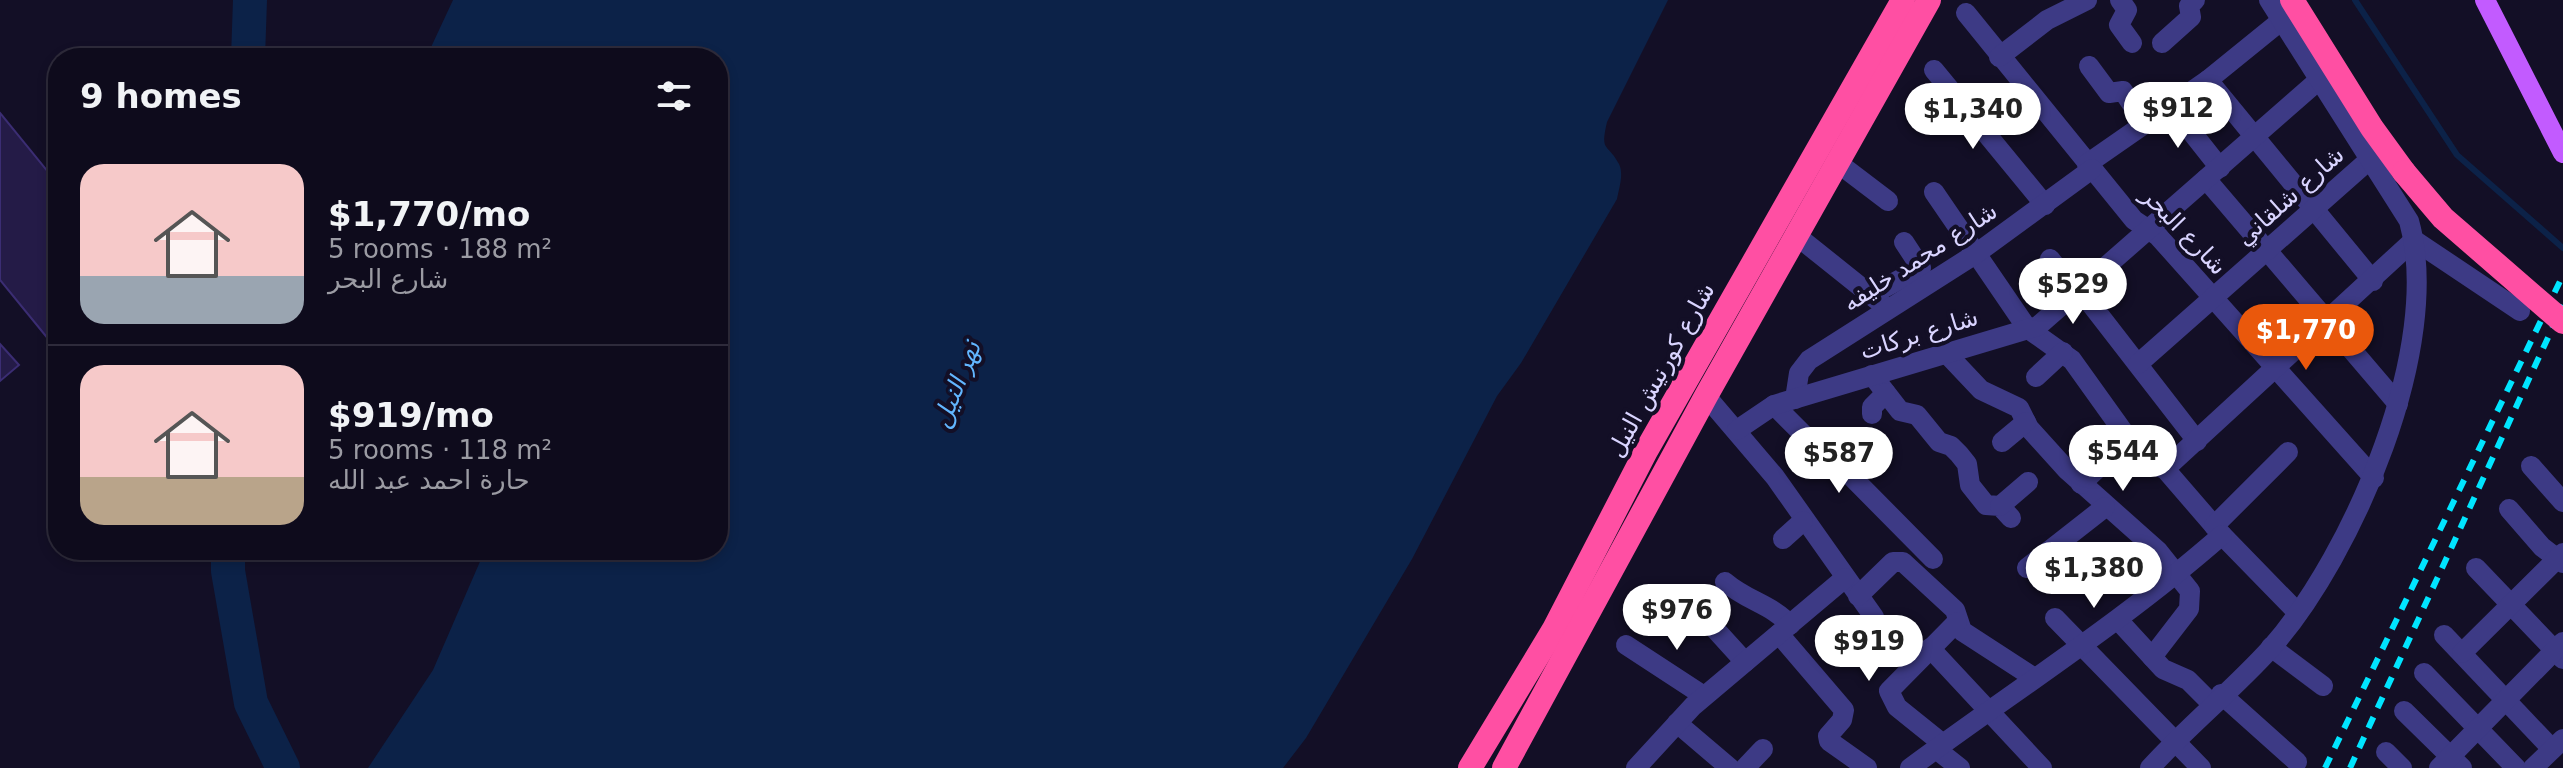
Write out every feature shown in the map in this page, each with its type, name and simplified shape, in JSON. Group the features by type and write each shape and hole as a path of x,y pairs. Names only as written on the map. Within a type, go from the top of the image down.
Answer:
{"highway":[{"name":"شارع كورنيش النيل","path":"1470,768 1554,629 1646,451 1903,0"},
{"path":"1511,765 1706,396 1929,0"},
{"path":"2287,10 2404,172 2443,218 2563,322"}],"main road":[{"path":"2485,0 2563,153"}],"street":[{"path":"1999,57 2047,20 2084,0"},
{"path":"2120,0 2127,10 2119,25 2132,43"},
{"path":"2162,43 2191,17 2189,6 2195,0"},
{"path":"2150,768 2271,647 2298,613 2374,478 2398,404 2415,307 2418,258 2400,201 2369,160 2320,79 2287,10 2269,0"},
{"name":"شارع محمد خليفه","path":"1795,399 1804,364 1879,302 1977,253 2045,205 2145,124 2208,80 2287,10"},
{"name":"شارع البحر","path":"1966,13 2134,220 2151,229 2374,478"},
{"path":"2089,66 2106,91 2123,91 2145,124"},
{"path":"1934,70 2045,205"},
{"name":"شارع بركات","path":"1737,430 1774,405 2042,323 2320,79"},
{"path":"2208,80 2373,281"},
{"path":"2171,106 2268,251 2398,404"},
{"name":"شارع شلقاني","path":"2138,364 2315,211 2369,160"},
{"path":"1838,163 1888,201"},
{"path":"1934,192 2027,328 2063,352 2089,380 2149,466 2165,469 2218,531 2298,613"},
{"path":"1797,236 1879,302 1921,268 1904,242"},
{"path":"2165,469 2373,281 2414,240"},
{"path":"2414,240 2520,311"},
{"path":"2050,259 2138,364 2197,441"},
{"path":"2036,377 2063,352"},
{"path":"1946,353 1981,390 2019,408 2026,422 2081,484 2158,551 2190,591 2189,609 2152,657"},
{"path":"1872,375 1900,411 1917,415 1939,442 1951,446 1959,454 1967,464 1970,485 1986,505 2006,512 2028,482"},
{"path":"1872,414 1872,407 1886,393"},
{"path":"1706,396 1737,430 1874,617"},
{"path":"1774,405 1835,466 1843,468 1933,559"},
{"path":"2002,442 2026,422"},
{"path":"2081,484 2129,439"},
{"path":"1910,768 2178,574 2288,452"},
{"path":"2531,466 2563,502"},
{"path":"2027,568 2105,507"},
{"path":"2462,653 2561,558 2542,547 2509,509"},
{"path":"1783,539 1803,521"},
{"path":"1858,596 1893,562 1903,562 1955,610 1957,622 1964,633 2033,677"},
{"path":"2404,711 2450,764 2477,728 2506,698 2560,651 2476,568"},
{"path":"1636,768 1704,696 1845,578"},
{"path":"1725,582 1751,602 1781,615 1784,629 1844,710 1842,720 1828,736 1829,741 1867,768"},
{"path":"1695,607 1745,662"},
{"path":"2055,618 2173,743 2201,768"},
{"path":"2118,620 2167,672 2188,680 2216,699 2297,762"},
{"path":"1957,622 1889,691 1889,696 1960,768"},
{"path":"2444,635 2506,698 2558,744 2533,768"},
{"path":"1626,645 1704,696"},
{"path":"2271,647 2323,686"},
{"path":"1930,648 2042,768"},
{"path":"2424,673 2516,768"},
{"path":"1677,723 1730,768"},
{"path":"1745,768 1763,749"},
{"path":"2386,752 2402,768"}],"water":[{"name":"نهر النيل","path":"453,0 1668,0 1607,122 1605,143 1621,172 1617,199 1521,363 1497,396 1412,559 1306,738 1283,768 368,768 433,670 481,560 728,560 728,48 431,48"}],"building":[{"path":"0,113 48,172 48,339 0,280"},
{"path":"0,344 19,365 0,381"}],"waterway":[{"path":"248,48 250,0"},
{"path":"2355,0 2457,155 2563,248"},
{"path":"228,560 251,703 283,768"}],"railway":[{"path":"2325,768 2563,275"},
{"path":"2350,768 2563,305"}]}
